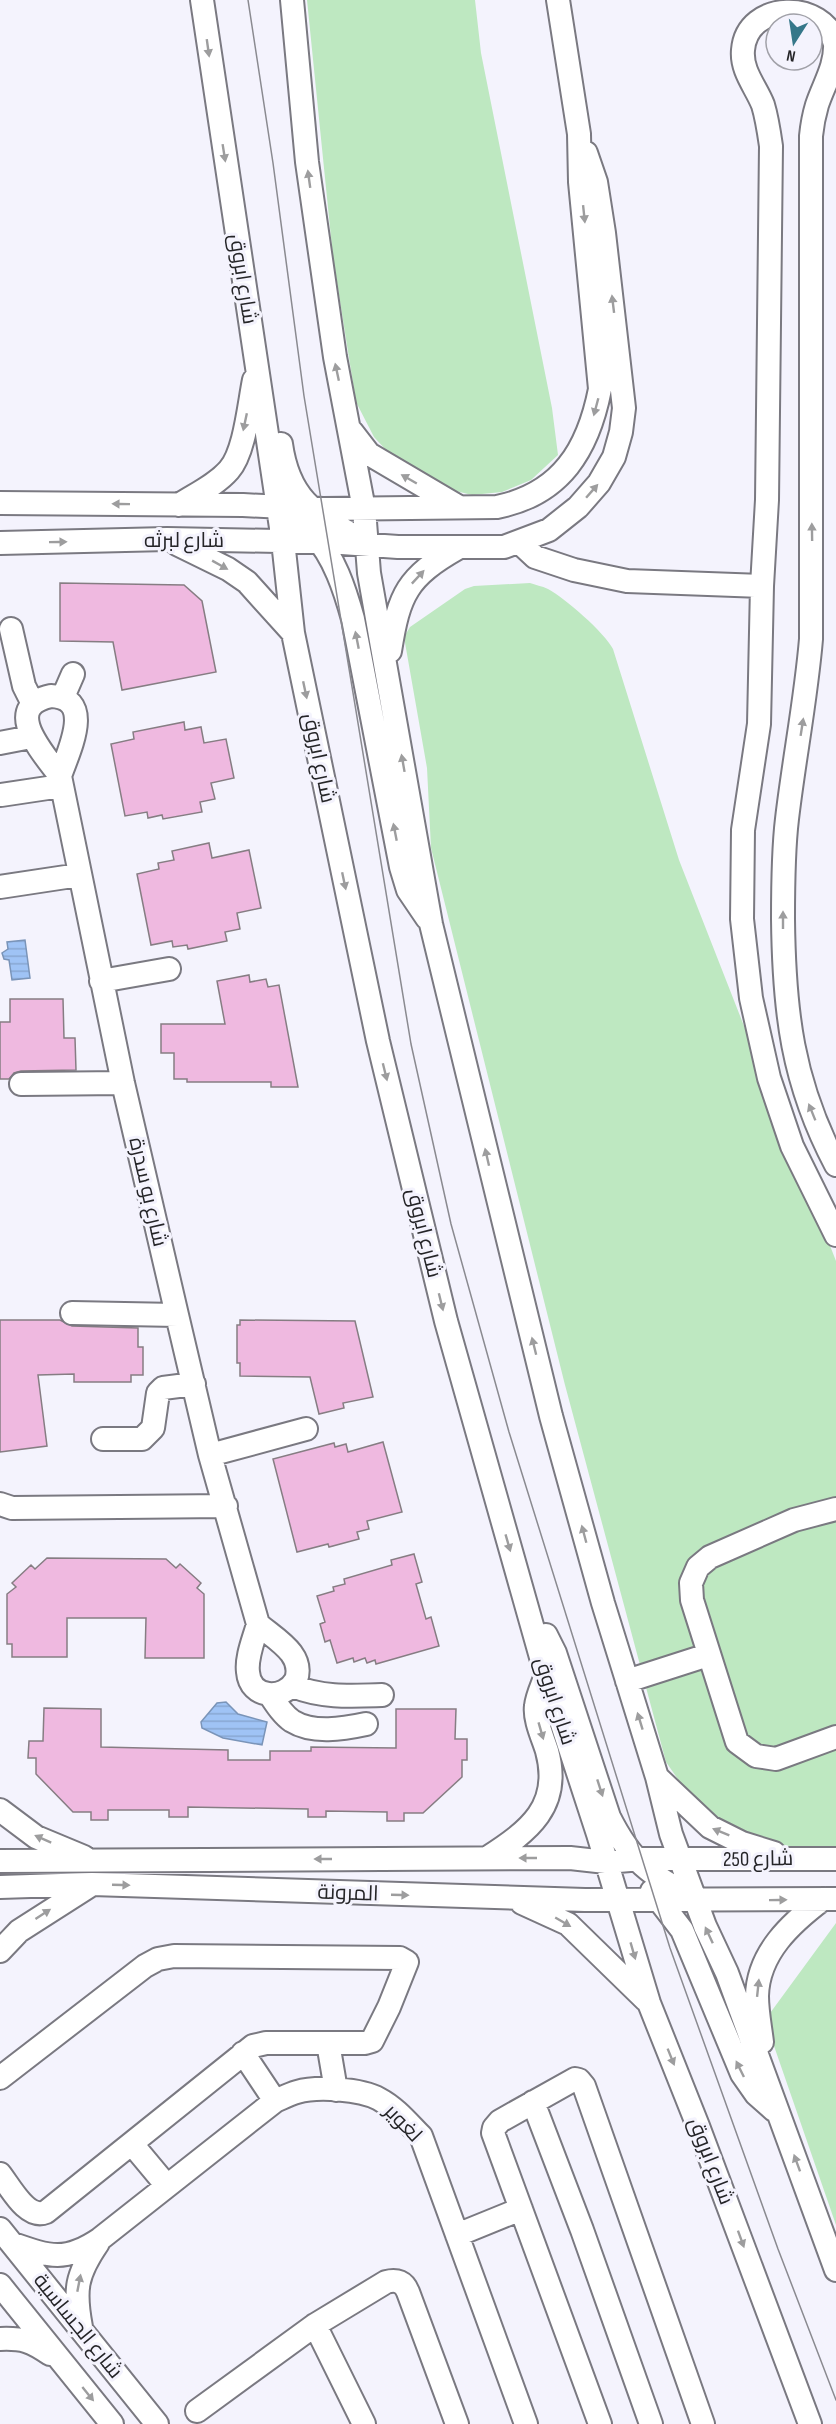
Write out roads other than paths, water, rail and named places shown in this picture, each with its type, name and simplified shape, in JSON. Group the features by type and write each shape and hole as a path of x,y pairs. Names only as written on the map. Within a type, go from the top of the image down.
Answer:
{"street":[{"name":"شارع ابروق","path":"202,0 283,541 293,633 378,1041 446,1321 523,1599 649,2003 810,2424"},
{"path":"292,0 307,162 334,357 364,509 369,573 431,924 551,1416 603,1603 657,1777 671,1834 705,1926 727,1973 836,2270"},
{"path":"558,0 579,134"},
{"path":"836,1165 809,1105 798,1069 788,1022 784,956 787,820 807,686 812,615 810,136 817,105 834,66 836,55 832,34 813,5 794,4 773,6 755,20 749,28 742,51 748,76 763,106 771,146 767,500 762,586 759,724 743,830 743,930 751,998 769,1078 792,1146 836,1235"},
{"name":"شارع لبرثه","path":"0,503 243,505 278,508 364,509 460,508 497,507 516,503 536,493 561,473 577,456 596,410 600,389 580,182 579,134"},
{"name":"شارع لبرثه","path":"0,543 167,539 459,548 504,547 520,543 549,530 578,507 599,483 614,458 624,408 624,388 596,182 579,134"},
{"path":"241,267 260,295 283,456 297,492 324,520 368,545"},
{"path":"179,505 217,481 231,468 239,448 257,364"},
{"path":"349,429 369,454 460,508"},
{"path":"278,508 302,524 320,542 330,557 353,619 401,867 408,890 431,924"},
{"path":"167,539 212,560 247,582 293,633"},
{"path":"520,543 535,557 574,570 627,581 762,586"},
{"path":"387,670 395,618 409,587 418,575 459,548"},
{"path":"11,629 24,686 33,704"},
{"path":"0,743 31,737 26,722 33,704 44,697 63,697 73,674"},
{"name":"شارع بو سدرة","path":"61,781 77,724 75,712 63,697"},
{"name":"شارع بو سدرة","path":"31,737 61,781 123,1083 177,1315 210,1455 258,1624 248,1663 248,1675 259,1691 270,1695"},
{"path":"1,795 61,781"},
{"path":"0,887 79,875"},
{"path":"101,981 169,969"},
{"path":"21,1084 123,1083"},
{"path":"72,1313 177,1315"},
{"path":"103,1438 142,1439 153,1428 158,1393 163,1388 194,1384"},
{"path":"210,1455 306,1429"},
{"path":"4,1510 226,1506"},
{"path":"835,1512 794,1520 710,1557 698,1567 692,1583 692,1600 736,1743 756,1756 776,1759 836,1737"},
{"path":"523,1599 543,1629 555,1653 609,1817 624,1845 636,1860 660,1879 697,1900"},
{"path":"258,1624 294,1655 298,1674 293,1686 283,1693 270,1695"},
{"path":"627,1681 708,1655"},
{"path":"487,1858 520,1837 532,1825 548,1798 551,1772 536,1707 546,1675"},
{"path":"293,1686 306,1691 344,1697 382,1695"},
{"path":"270,1695 292,1720 312,1728 340,1729 366,1724"},
{"path":"657,1777 710,1827 742,1843 796,1859"},
{"path":"0,1810 36,1837 91,1860"},
{"name":"المرونة","path":"0,1861 570,1858 606,1862 681,1859"},
{"name":"شارع 250","path":"681,1859 836,1858"},
{"path":"606,1862 639,1879 659,1898 682,1930 742,2074 756,2094 778,2112"},
{"path":"0,1951 25,1926 92,1884"},
{"name":"المرونة","path":"0,1887 92,1884 510,1898 697,1900"},
{"path":"510,1898 568,1924 649,2003"},
{"path":"762,2067 763,2054 757,1996 762,1967 767,1956 790,1926 829,1899"},
{"name":"شارع 250","path":"697,1900 829,1899"},
{"path":"0,2079 145,1966 158,1959 174,1956 400,1958 405,1960 406,1967 372,2041 365,2043 259,2043 243,2053 51,2210 42,2214 28,2209 0,2174"},
{"path":"328,2043 336,2090"},
{"path":"243,2053 275,2100"},
{"path":"600,2424 494,2139 494,2128 500,2121 575,2079 583,2083 703,2424"},
{"name":"لغوير","path":"7,2236 45,2255 81,2252 275,2100 297,2091 316,2088 378,2098 397,2112 421,2136 526,2424"},
{"path":"533,2102 594,2262 651,2424"},
{"path":"132,2144 167,2186"},
{"path":"457,2235 521,2209"},
{"name":"شارع الجساسية","path":"7,2236 157,2424"},
{"name":"لغوير","path":"82,2332 76,2301 79,2282 84,2263 100,2239"},
{"path":"197,2411 315,2325 386,2282 397,2281 402,2283 408,2292 457,2424"},
{"name":"شارع الجساسية","path":"0,2285 112,2424"},
{"path":"315,2325 364,2424"},
{"path":"0,2339 14,2338 31,2341 63,2364"}],"water":[{"path":"25,940 30,978 12,980 9,960 4,959 2,953 8,949 7,942"},
{"path":"226,1702 238,1714 267,1722 262,1745 223,1738 202,1728 201,1722 217,1703"}],"tram line":[{"path":"248,0 273,163 304,396 411,1044 451,1224 509,1432 670,1948 778,2249 836,2400"}]}
